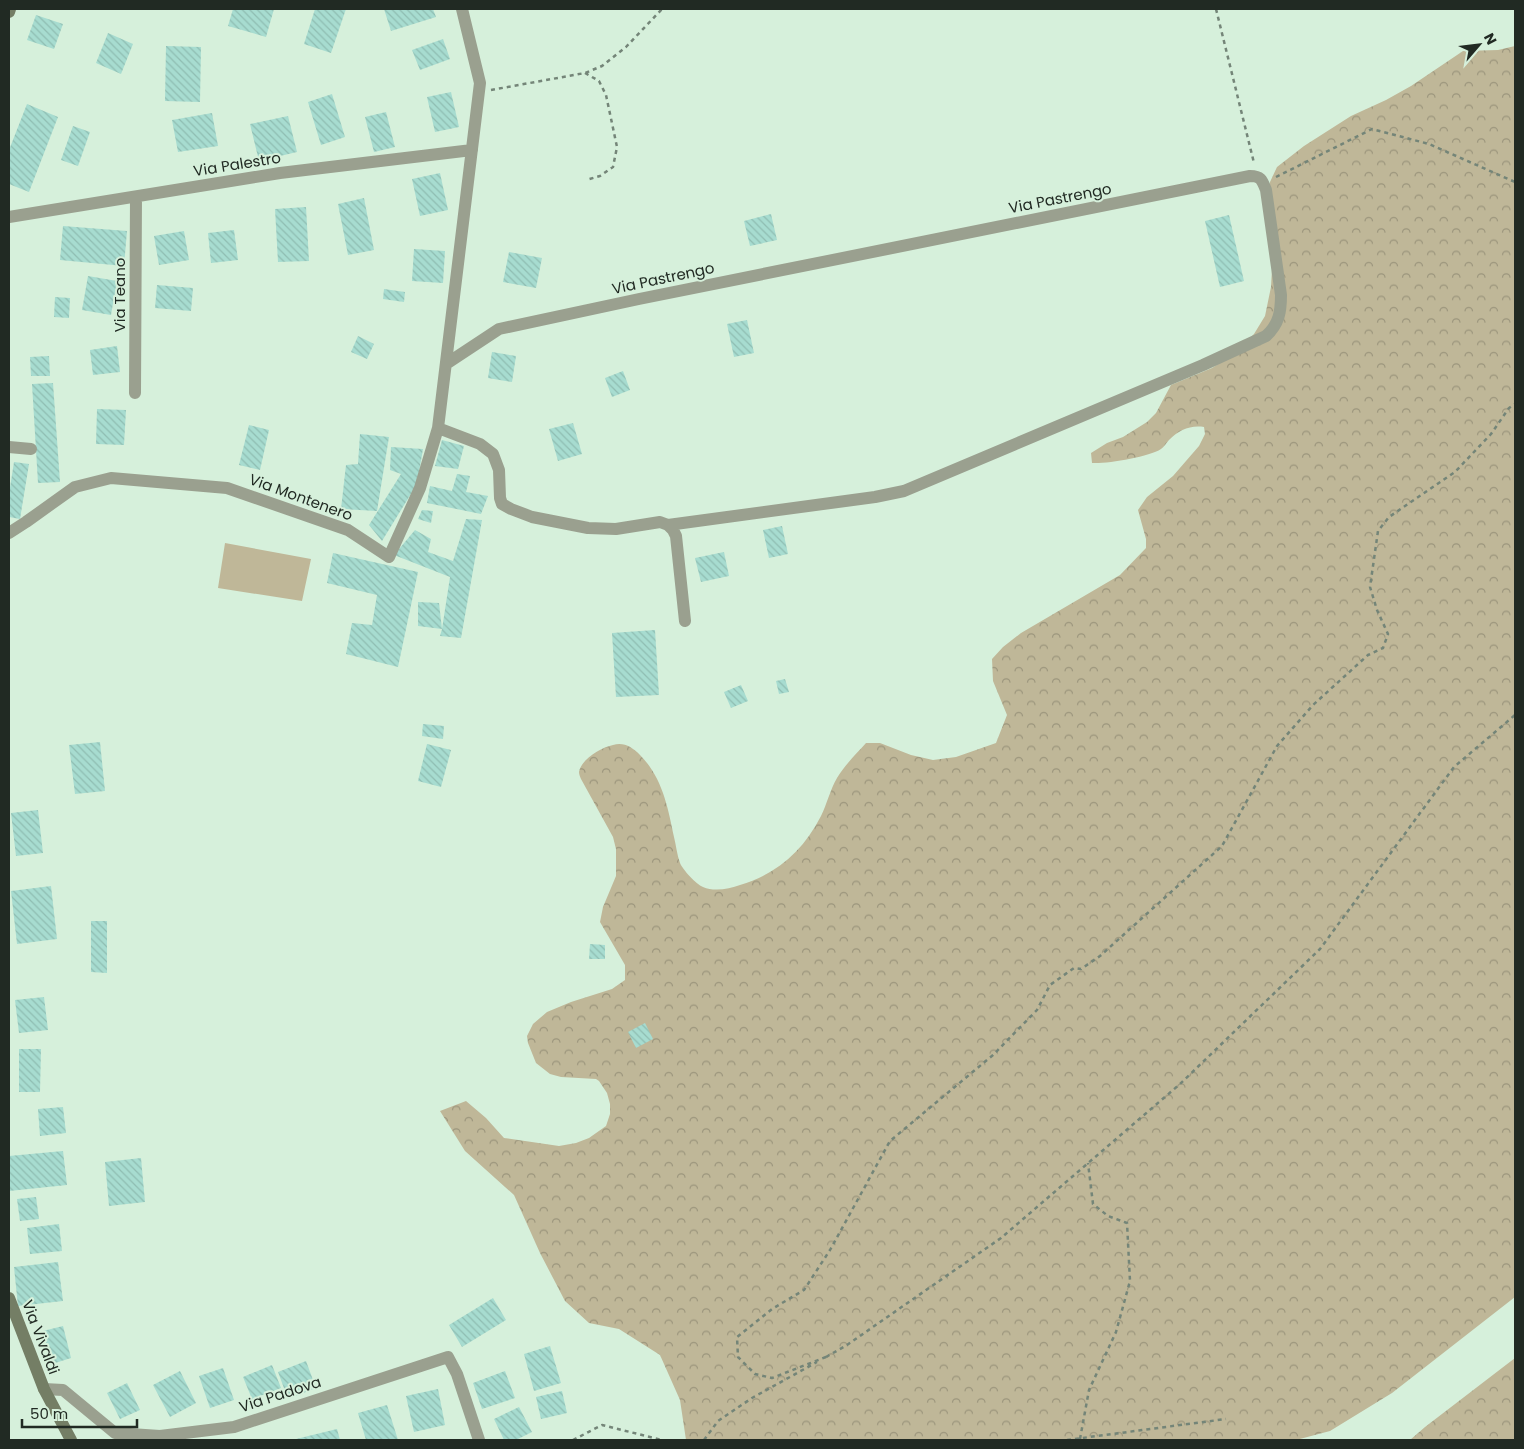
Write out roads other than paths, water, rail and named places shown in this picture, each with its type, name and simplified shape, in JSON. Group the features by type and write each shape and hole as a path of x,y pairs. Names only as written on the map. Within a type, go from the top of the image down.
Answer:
{"street":[{"path":"446,364 480,89 462,9"},
{"name":"Via Palestro","path":"9,217 280,174 472,150"},
{"name":"Via Pastrengo","path":"446,364 499,329 649,297 1253,176 1261,180 1266,190 1281,295 1281,312 1278,322 1266,336 1203,365 904,491 874,497 668,525"},
{"name":"Via Teano","path":"135,393 136,197"},
{"name":"Via Montenero","path":"9,533 75,486 111,478 227,488 348,530 389,557 420,488 438,428 446,364"},
{"path":"438,428 480,444 493,454 499,470 500,498 502,504 511,509 532,517 588,528 616,529 660,522 668,525 676,536 685,621"},
{"path":"9,447 31,448"},
{"name":"Via Vivaldi","path":"9,1298 44,1389 71,1440"},
{"name":"Via Padova","path":"44,1389 63,1390 115,1433 160,1436 234,1427 448,1357 457,1374 479,1440"}]}
